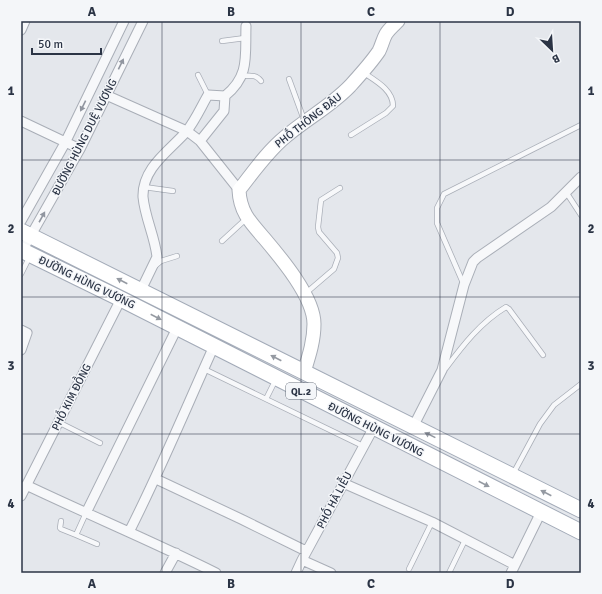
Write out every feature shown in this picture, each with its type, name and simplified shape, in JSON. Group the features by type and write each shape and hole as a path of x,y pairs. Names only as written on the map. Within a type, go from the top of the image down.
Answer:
{"main road":[{"name":"ĐƯỜNG HÙNG VƯƠNG","path":"26,233 581,510"},
{"name":"ĐƯỜNG HÙNG VƯƠNG","path":"24,252 121,299 581,532"},
{"path":"459,471 468,454"}],"street":[{"path":"21,30 25,21"},
{"name":"ĐƯỜNG HÙNG DUỆ VƯƠNG","path":"21,221 65,143 124,21"},
{"name":"ĐƯỜNG HÙNG DUỆ VƯƠNG","path":"24,252 26,233 80,149 143,21"},
{"name":"PHỐ THÔNG ĐẬU","path":"240,190 272,148 348,88 363,72 379,51 388,31 398,21"},
{"path":"141,290 157,258 145,210 143,195 146,180 156,161 187,131 208,95 225,96 234,89 245,69 246,26"},
{"path":"106,95 187,131 200,142 240,190 241,205 247,218 282,261 312,308 314,324 313,340 304,372"},
{"path":"200,142 224,111 225,96"},
{"path":"21,121 80,149"},
{"path":"413,427 442,370 464,285 474,262 477,258 551,207 581,177"},
{"name":"PHỐ KIM ĐỒNG","path":"21,496 121,299"},
{"path":"86,514 177,328"},
{"path":"21,330 27,333 21,350"},
{"path":"129,532 156,479 214,346"},
{"name":"PHỐ HÀ LIỄU","path":"296,573 343,482 374,427"},
{"path":"156,479 241,518 331,573"},
{"path":"343,482 432,522 515,564"},
{"path":"26,485 86,514 176,553 216,573"},
{"path":"511,573 541,512"},
{"path":"166,573 176,553"}],"lane":[{"path":"222,41 245,38"},
{"path":"351,135 386,113 393,106 393,101 386,90 363,72"},
{"path":"198,75 208,95"},
{"path":"242,76 254,76 259,78 261,81"},
{"path":"289,79 304,122"},
{"path":"464,285 437,223 437,208 444,194 581,125"},
{"path":"144,187 173,191"},
{"path":"305,295 334,269 338,258 337,253 323,238 318,227 321,200 340,188"},
{"path":"566,192 581,215"},
{"path":"222,241 247,218"},
{"path":"21,274 24,252"},
{"path":"152,268 161,261 177,256"},
{"path":"442,370 446,368 466,341 493,315 506,307 543,355"},
{"path":"204,369 363,446"},
{"path":"266,399 277,378"},
{"path":"512,476 540,424 554,405 581,384"},
{"path":"58,422 100,443"},
{"path":"76,535 86,514"},
{"path":"61,521 61,529 97,544"},
{"path":"409,569 432,522"},
{"path":"449,573 465,540"}]}
